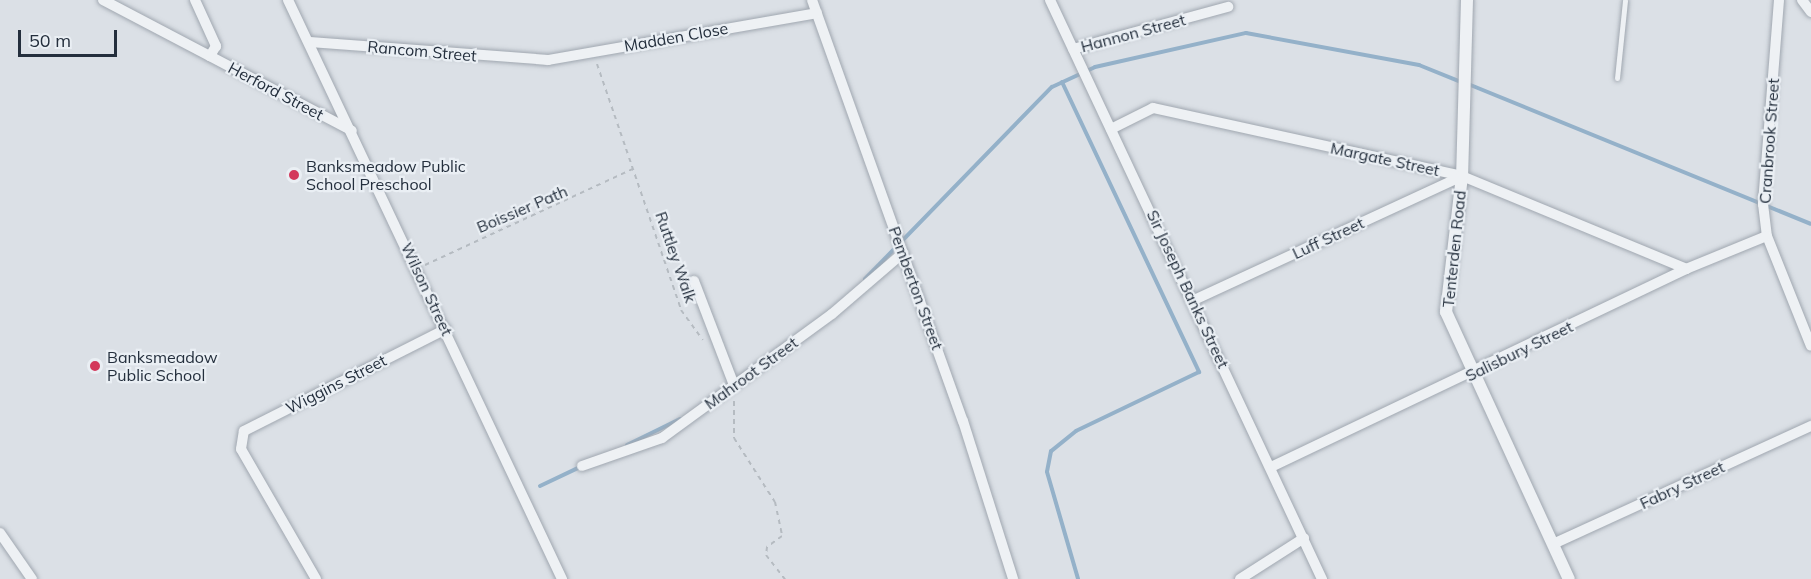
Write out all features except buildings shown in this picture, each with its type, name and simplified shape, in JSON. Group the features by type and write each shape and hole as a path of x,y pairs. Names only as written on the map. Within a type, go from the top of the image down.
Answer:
{"street":[{"name":"Herford Street","path":"103,0 353,132"},
{"path":"195,0 216,46 210,56"},
{"name":"Wilson Street","path":"288,0 353,132 562,579"},
{"name":"Pemberton Street","path":"812,0 903,253 1012,579"},
{"name":"Sir Joseph Banks Street","path":"1050,0 1194,300 1322,579"},
{"name":"Tenterden Road","path":"1467,0 1462,176 1446,312 1569,579"},
{"name":"Cranbrook Street","path":"1779,0 1763,204 1767,236 1811,346"},
{"path":"1802,0 1811,12"},
{"name":"Hannon Street","path":"1073,49 1228,7"},
{"name":"Madden Close","path":"534,61 817,13"},
{"name":"Rancom Street","path":"310,42 534,61"},
{"name":"Margate Street","path":"1111,129 1153,108 1462,176 1686,269"},
{"name":"Luff Street","path":"1194,300 1462,176"},
{"name":"Salisbury Street","path":"1271,467 1475,373 1686,269 1767,236"},
{"name":"Mahroot Street","path":"582,466 662,438 832,314 903,253"},
{"path":"694,280 731,388"},
{"name":"Wiggins Street","path":"316,579 241,450 244,431 446,329"},
{"name":"Fabry Street","path":"1553,544 1811,426"},
{"path":"0,533 33,579"},
{"path":"1240,579 1304,538"}],"lane":[{"path":"1617,78 1625,0"}],"path":[{"name":"Ruttley Walk","path":"594,52 681,310 706,350"},
{"name":"Boissier Path","path":"417,268 633,169"},
{"path":"731,388 734,400 734,438 775,502 782,536 767,547 766,555 785,579"}],"waterway":[{"path":"865,279 1052,87 1095,67 1246,33 1419,65 1461,82"},
{"path":"1062,82 1199,372 1076,431 1051,451 1047,472 1078,579"},
{"path":"1468,84 1811,224"},
{"path":"627,445 680,419"},
{"path":"540,486 580,467"}],"place":[{"name":"Banksmeadow Public School Preschool","path":"294,175"},
{"name":"Banksmeadow Public School","path":"95,366"}]}
